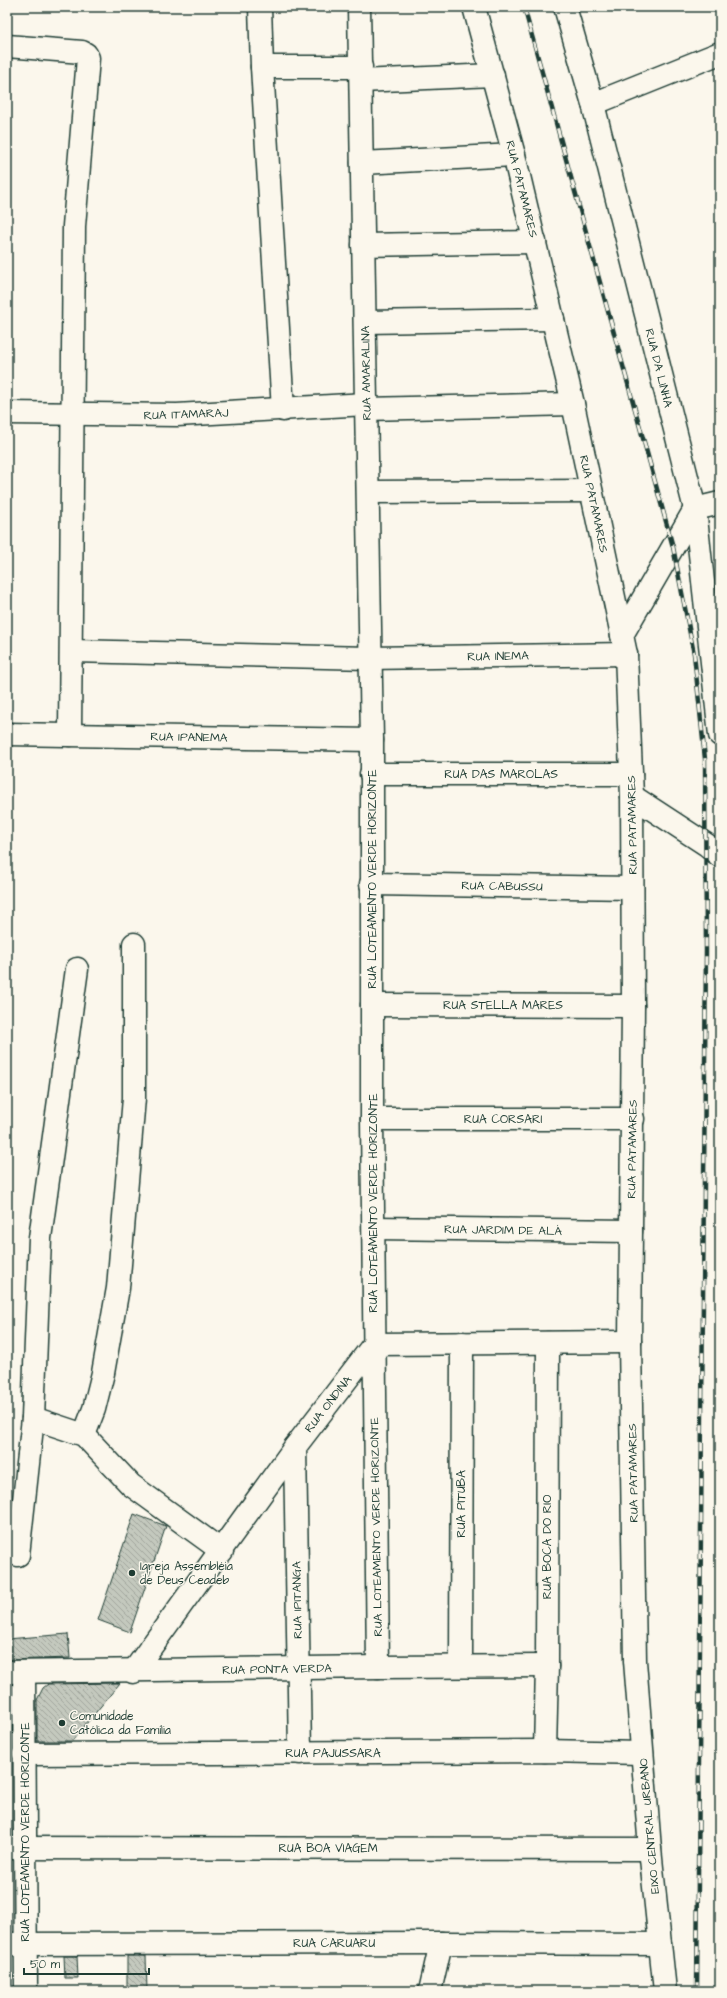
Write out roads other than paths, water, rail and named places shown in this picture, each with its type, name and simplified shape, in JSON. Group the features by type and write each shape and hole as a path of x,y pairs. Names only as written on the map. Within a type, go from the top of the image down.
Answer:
{"street":[{"path":"260,7 262,67 283,410"},
{"name":"RUA AMARALINA","path":"359,7 363,245 366,322 366,406 369,492 369,658 372,740"},
{"name":"RUA PATAMARES","path":"474,7 514,155 535,242 573,404 624,644 632,796 633,1119 630,1342 636,1661"},
{"name":"RUA DA LINHA","path":"565,7 593,104 695,509 720,735"},
{"path":"7,46 82,52 86,54 88,58 74,226 74,415 70,735"},
{"path":"593,104 720,53"},
{"path":"262,67 361,74 493,75"},
{"path":"362,163 514,155"},
{"path":"363,245 535,242"},
{"path":"366,322 553,319"},
{"name":"RUA ITAMARAJ","path":"7,413 74,415 177,415 366,406 573,404"},
{"path":"369,492 591,490"},
{"path":"624,644 695,509 720,503"},
{"name":"RUA INEMA","path":"72,651 369,658 624,644"},
{"name":"RUA IPANEMA","path":"7,734 372,740"},
{"name":"RUA LOTEAMENTO VERDE HORIZONTE","path":"372,740 372,1119 378,1666"},
{"name":"RUA DAS MAROLAS","path":"371,774 631,774"},
{"path":"632,796 706,845 720,856"},
{"name":"RUA CABUSSU","path":"371,884 632,888"},
{"path":"84,1435 94,1409 102,1379 118,1288 134,1098 134,944"},
{"path":"18,1555 33,1418 40,1238 77,969"},
{"name":"RUA STELLA MARES","path":"372,1005 633,1006"},
{"name":"RUA CORSARI","path":"372,1119 633,1119"},
{"name":"RUA JARDIM DE ALÁ","path":"374,1228 632,1231"},
{"path":"374,1344 630,1342"},
{"name":"RUA PITUBA","path":"461,1666 462,1343"},
{"name":"RUA BOCA DO RIO","path":"545,1751 547,1666 548,1343"},
{"name":"RUA ONDINA","path":"133,1672 222,1551 295,1447 374,1344"},
{"path":"33,1418 84,1435 131,1485 222,1551"},
{"name":"RUA IPITANGA","path":"295,1447 300,1753"},
{"name":"EIXO CENTRAL URBANO","path":"636,1661 650,1849 665,1991"},
{"name":"RUA PONTA VERDA","path":"15,1672 133,1672 378,1666 547,1666"},
{"name":"RUA LOTEAMENTO VERDE HORIZONTE","path":"15,1672 24,1754 16,1848 16,1944 26,1991"},
{"name":"RUA PAJUSSARA","path":"24,1754 545,1751 642,1753"},
{"name":"RUA BOA VIAGEM","path":"16,1848 650,1849"},
{"path":"430,1991 441,1943"},
{"name":"RUA CARUARU","path":"16,1944 660,1944"}],"railway":[{"path":"524,7 673,547 694,654 705,759 706,950 697,1991"}],"place":[{"name":"Igreja Assembléia de Deus Ceadeb","path":"132,1573"},
{"name":"Comunidade Católica da Família","path":"62,1723"}]}
